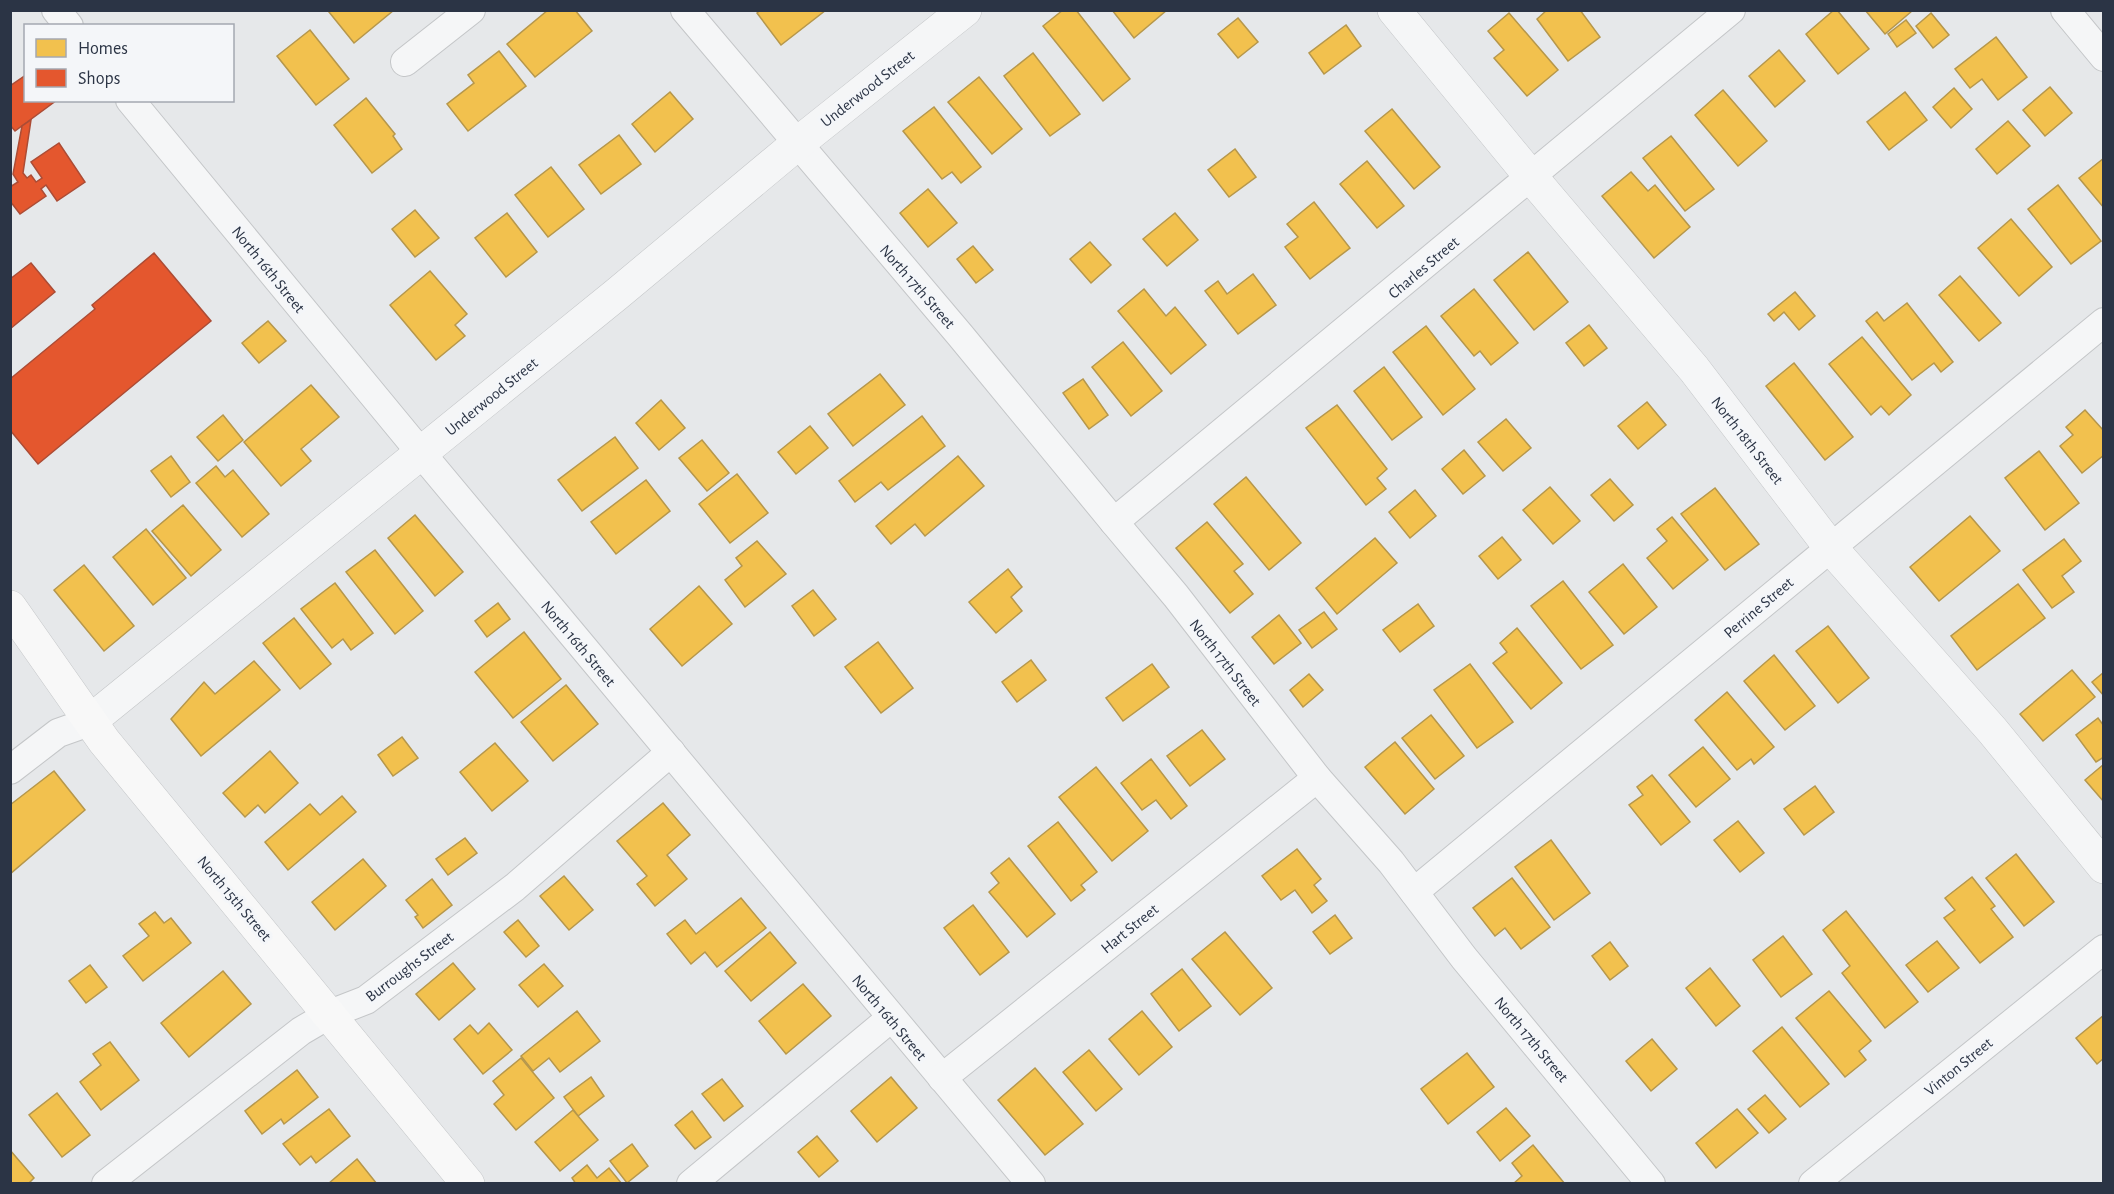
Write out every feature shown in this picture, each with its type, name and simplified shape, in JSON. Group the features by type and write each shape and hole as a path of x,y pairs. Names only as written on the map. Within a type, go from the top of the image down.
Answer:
{"main road":[{"name":"North 15th Street","path":"10,607 89,722 468,1184"}],"street":[{"path":"56,10 67,24"},
{"path":"405,62 471,10"},
{"name":"North 17th Street","path":"685,10 960,335 1176,596 1317,778 1391,862 1464,958 1651,1184"},
{"name":"Underwood Street","path":"10,770 58,733 89,722 627,286 797,144 965,10"},
{"name":"North 18th Street","path":"1394,10 1694,369 1830,547 1992,730 2103,867"},
{"name":"Charles Street","path":"1114,522 1731,10"},
{"path":"2065,10 2103,57"},
{"name":"North 16th Street","path":"132,102 421,453 1031,1184"},
{"name":"Perrine Street","path":"1414,892 2103,322"},
{"name":"Burroughs Street","path":"106,1184 301,1031 330,1014 366,1000 514,887 671,752"},
{"name":"Hart Street","path":"942,1078 1317,778"},
{"name":"Vinton Street","path":"1813,1184 2103,949"},
{"path":"691,1184 891,1018"}],"building: Homes":[{"path":"331,10 394,10 354,43 329,12"},
{"path":"548,10 575,10 592,31 535,77 507,44"},
{"path":"760,10 826,10 781,45 757,13"},
{"path":"1063,10 1076,10 1130,79 1103,101 1043,26"},
{"path":"1112,10 1167,10 1134,38"},
{"path":"1547,10 1580,10 1600,37 1568,61 1537,19"},
{"path":"1834,10 1837,10 1869,49 1838,74 1806,34"},
{"path":"1865,10 1912,10 1912,11 1885,34"},
{"path":"1509,13 1558,70 1527,96 1494,58 1504,50 1488,31"},
{"path":"1931,13 1949,35 1933,48 1916,26"},
{"path":"1238,18 1258,42 1238,58 1218,34"},
{"path":"1906,20 1916,33 1897,47 1888,34"},
{"path":"1346,25 1361,46 1324,74 1309,53"},
{"path":"310,30 349,79 316,105 277,56"},
{"path":"1996,37 2027,77 1998,100 1982,79 1970,88 1955,69"},
{"path":"1779,50 1805,81 1775,107 1749,76"},
{"path":"499,51 526,86 468,131 447,104 474,83 468,75"},
{"path":"1033,53 1080,114 1050,136 1004,76"},
{"path":"979,77 1022,129 992,154 948,102"},
{"path":"2050,87 2072,113 2045,136 2023,110"},
{"path":"1954,88 1972,109 1951,128 1933,107"},
{"path":"1723,90 1767,141 1738,166 1695,115"},
{"path":"670,92 693,119 655,152 632,124"},
{"path":"1905,92 1927,120 1889,150 1867,122"},
{"path":"366,98 395,134 393,136 402,149 372,173 334,125"},
{"path":"934,107 981,167 961,183 952,172 942,179 903,131"},
{"path":"1392,109 1440,167 1414,189 1365,131"},
{"path":"2008,121 2030,146 1997,174 1976,149"},
{"path":"619,135 641,164 601,194 579,165"},
{"path":"1671,136 1714,189 1685,211 1643,158"},
{"path":"1235,149 1256,177 1229,197 1208,170"},
{"path":"2104,158 2104,208 2079,178"},
{"path":"1367,161 1404,206 1377,228 1340,184"},
{"path":"551,167 584,209 548,237 515,195"},
{"path":"1631,172 1648,191 1655,185 1690,227 1654,258 1602,196"},
{"path":"2058,185 2101,241 2071,264 2028,209"},
{"path":"928,189 957,223 928,247 900,213"},
{"path":"1314,202 1350,248 1310,279 1285,247 1298,237 1287,224"},
{"path":"415,210 439,238 415,257 392,229"},
{"path":"507,213 537,252 506,277 475,238"},
{"path":"1175,213 1198,240 1167,266 1143,239"},
{"path":"2011,219 2052,267 2019,296 1978,248"},
{"path":"1090,242 1111,265 1091,283 1070,259"},
{"path":"973,246 993,270 976,283 957,259"},
{"path":"1528,252 1568,302 1534,330 1494,280"},
{"path":"430,271 467,314 455,325 465,336 436,360 390,305"},
{"path":"1253,274 1276,305 1238,334 1205,291 1218,281 1227,294"},
{"path":"1960,276 2001,323 1979,341 1939,295"},
{"path":"1144,289 1166,316 1175,307 1206,345 1171,374 1118,311"},
{"path":"1474,289 1518,343 1491,365 1480,351 1474,356 1441,316"},
{"path":"1795,292 1815,316 1799,330 1784,312 1774,321 1768,314"},
{"path":"1907,303 1953,362 1941,372 1934,363 1912,380 1866,321 1877,312 1884,321"},
{"path":"268,321 286,341 259,363 242,343"},
{"path":"1589,325 1607,348 1584,366 1566,343"},
{"path":"1426,326 1475,389 1443,415 1393,352"},
{"path":"1862,337 1911,395 1889,415 1881,406 1871,415 1829,364"},
{"path":"1123,342 1162,391 1131,416 1092,367"},
{"path":"1794,363 1853,437 1825,460 1766,386"},
{"path":"1384,367 1422,417 1392,440 1354,391"},
{"path":"880,374 905,405 853,446 828,414"},
{"path":"1083,379 1108,415 1089,429 1063,393"},
{"path":"311,385 339,417 301,449 311,461 281,486 244,442"},
{"path":"661,400 685,428 659,450 636,423"},
{"path":"1647,402 1666,425 1638,449 1618,426"},
{"path":"1337,405 1387,469 1377,478 1386,489 1366,505 1306,428"},
{"path":"2085,410 2104,431 2104,455 2082,473 2060,446 2073,435 2066,427"},
{"path":"223,415 243,440 218,461 197,437"},
{"path":"922,416 945,446 888,490 881,482 855,502 839,481"},
{"path":"1506,419 1531,448 1503,471 1478,442"},
{"path":"810,426 828,448 796,474 778,452"},
{"path":"615,437 638,468 582,511 558,480"},
{"path":"702,440 729,473 707,491 679,458"},
{"path":"1464,450 1485,476 1463,494 1442,469"},
{"path":"2039,451 2079,503 2045,530 2005,478"},
{"path":"171,456 190,482 171,497 151,471"},
{"path":"958,456 984,486 925,536 915,524 891,544 876,526"},
{"path":"216,466 225,477 233,470 269,514 242,537 196,483"},
{"path":"737,474 768,513 730,543 699,504"},
{"path":"1246,477 1301,543 1269,570 1214,504"},
{"path":"1610,479 1633,505 1614,521 1591,495"},
{"path":"646,480 670,511 616,554 591,522"},
{"path":"1550,487 1580,521 1553,544 1523,510"},
{"path":"1715,488 1759,544 1725,570 1681,514"},
{"path":"1415,490 1436,516 1410,538 1389,512"},
{"path":"183,505 221,550 191,576 152,531"},
{"path":"415,515 463,572 435,596 388,538"},
{"path":"1970,516 2000,551 1939,601 1910,567"},
{"path":"1672,517 1708,560 1673,589 1647,558 1667,541 1657,529"},
{"path":"1207,522 1243,564 1234,571 1253,594 1230,613 1176,548"},
{"path":"146,529 186,578 153,605 113,557"},
{"path":"1502,537 1521,560 1498,579 1479,556"},
{"path":"1375,538 1397,563 1337,614 1316,588"},
{"path":"2064,539 2081,561 2062,576 2074,592 2052,608 2023,570"},
{"path":"757,541 786,574 745,607 725,580 742,566 736,558"},
{"path":"375,550 423,611 395,634 346,572"},
{"path":"1623,564 1657,607 1624,634 1589,592"},
{"path":"84,565 134,626 104,651 54,590"},
{"path":"1008,569 1022,587 1011,597 1022,611 996,633 969,602"},
{"path":"1563,581 1613,645 1581,669 1531,606"},
{"path":"335,583 373,633 351,650 343,639 332,648 301,609"},
{"path":"2018,584 2045,618 1977,670 1951,636"},
{"path":"699,586 732,624 682,666 650,629"},
{"path":"813,590 836,619 814,636 792,606"},
{"path":"498,603 510,619 487,637 475,621"},
{"path":"1418,604 1434,626 1400,652 1383,630"},
{"path":"1324,612 1337,629 1312,648 1299,630"},
{"path":"1279,615 1301,643 1274,664 1252,637"},
{"path":"294,618 331,664 300,689 263,643"},
{"path":"1828,626 1869,678 1838,703 1796,651"},
{"path":"1517,628 1562,683 1531,709 1493,663 1507,652 1500,643"},
{"path":"524,632 561,679 513,718 475,672"},
{"path":"878,642 913,688 881,713 845,667"},
{"path":"1774,655 1815,706 1785,730 1744,681"},
{"path":"1031,660 1046,680 1017,702 1002,682"},
{"path":"254,661 280,690 201,756 171,719 204,682 215,694"},
{"path":"1152,664 1169,687 1123,721 1106,698"},
{"path":"1470,664 1513,722 1477,748 1434,690"},
{"path":"2072,670 2095,697 2043,741 2020,714"},
{"path":"2104,672 2104,696 2092,682"},
{"path":"1309,674 1323,690 1303,707 1290,690"},
{"path":"566,685 598,724 553,761 521,722"},
{"path":"1727,692 1774,747 1754,764 1751,759 1737,770 1695,720"},
{"path":"1431,715 1464,756 1435,779 1402,738"},
{"path":"2098,718 2104,726 2104,757 2096,762 2076,735"},
{"path":"1202,730 1225,759 1190,786 1167,756"},
{"path":"402,737 418,758 393,776 378,755"},
{"path":"1395,742 1434,789 1405,814 1365,767"},
{"path":"495,743 528,781 492,811 460,772"},
{"path":"1703,747 1730,779 1696,807 1669,775"},
{"path":"270,751 298,783 265,813 258,805 245,817 223,793"},
{"path":"1151,759 1187,806 1171,819 1156,800 1142,810 1121,783"},
{"path":"2104,764 2104,802 2085,780"},
{"path":"1096,767 1148,831 1112,861 1059,797"},
{"path":"54,771 85,810 10,874 10,805"},
{"path":"1652,775 1690,822 1661,845 1629,805 1643,795 1637,787"},
{"path":"1815,786 1834,812 1804,835 1784,809"},
{"path":"342,796 356,812 288,870 265,842 310,804 320,815"},
{"path":"663,803 690,835 667,855 687,879 655,906 637,884 647,876 617,841"},
{"path":"1738,821 1764,853 1740,872 1714,840"},
{"path":"1058,822 1097,872 1081,885 1085,890 1071,901 1028,846"},
{"path":"465,838 477,853 448,875 436,859"},
{"path":"1551,840 1590,893 1554,920 1515,867"},
{"path":"1297,849 1321,879 1314,885 1327,901 1312,913 1295,890 1281,900 1262,876"},
{"path":"2016,854 2054,902 2024,926 1986,878"},
{"path":"1009,858 1055,914 1027,937 989,892 999,883 991,873"},
{"path":"363,859 386,886 335,930 312,902"},
{"path":"564,876 593,910 569,930 540,896"},
{"path":"1972,877 1995,906 1991,909 2013,937 1980,963 1944,918 1955,910 1945,898"},
{"path":"1512,878 1550,927 1521,949 1505,928 1495,936 1473,908"},
{"path":"432,879 452,905 423,928 415,917 418,915 406,900"},
{"path":"741,898 766,928 717,967 705,952 691,964 667,934 685,920 696,934"},
{"path":"973,905 1009,952 980,975 944,928"},
{"path":"1846,911 1918,1002 1885,1028 1842,973 1850,966 1823,930"},
{"path":"155,912 164,923 171,918 191,943 143,981 123,956 149,936 139,924"},
{"path":"1335,915 1352,938 1330,954 1313,932"},
{"path":"518,920 539,946 526,957 504,932"},
{"path":"770,932 796,963 751,1001 725,971"},
{"path":"1225,932 1272,988 1240,1015 1192,959"},
{"path":"1783,936 1812,974 1781,997 1753,960"},
{"path":"1937,941 1959,968 1928,992 1906,965"},
{"path":"1610,942 1628,966 1610,980 1592,956"},
{"path":"453,963 475,989 439,1020 416,994"},
{"path":"544,964 563,986 538,1007 519,985"},
{"path":"90,965 107,987 86,1003 69,981"},
{"path":"1710,968 1740,1006 1716,1026 1686,988"},
{"path":"1182,969 1211,1006 1179,1031 1151,994"},
{"path":"223,971 251,1004 189,1057 161,1023"},
{"path":"803,984 831,1016 786,1054 759,1021"},
{"path":"1829,991 1871,1041 1859,1051 1866,1060 1845,1077 1796,1018"},
{"path":"577,1011 600,1041 560,1072 549,1058 533,1071 521,1056"},
{"path":"1142,1011 1172,1047 1139,1075 1109,1039"},
{"path":"2104,1015 2104,1058 2097,1064 2076,1038"},
{"path":"489,1023 512,1050 483,1074 454,1039 470,1025 478,1034"},
{"path":"1782,1027 1829,1084 1800,1107 1753,1051"},
{"path":"1652,1039 1677,1069 1651,1091 1626,1061"},
{"path":"110,1042 139,1080 101,1110 80,1082 101,1065 93,1054"},
{"path":"1089,1050 1122,1089 1096,1111 1063,1072"},
{"path":"1467,1053 1494,1087 1448,1124 1421,1089"},
{"path":"521,1058 554,1098 516,1130 494,1104 504,1095 493,1081"},
{"path":"1035,1068 1083,1124 1045,1155 998,1100"},
{"path":"297,1070 318,1097 284,1124 281,1119 262,1134 245,1111"},
{"path":"591,1077 604,1096 578,1116 564,1097"},
{"path":"891,1077 917,1108 877,1142 851,1111"},
{"path":"722,1079 743,1106 724,1121 702,1094"},
{"path":"57,1093 90,1135 62,1157 29,1115"},
{"path":"1765,1095 1786,1119 1769,1133 1748,1109"},
{"path":"1506,1108 1530,1136 1500,1161 1477,1132"},
{"path":"329,1109 350,1136 316,1163 311,1156 300,1165 283,1144"},
{"path":"1737,1109 1758,1133 1716,1168 1696,1143"},
{"path":"573,1110 598,1140 560,1171 535,1142"},
{"path":"692,1111 711,1137 695,1149 675,1125"},
{"path":"817,1136 838,1161 819,1177 798,1152"},
{"path":"632,1144 648,1166 627,1183 610,1161"},
{"path":"1533,1145 1565,1184 1513,1184 1522,1176 1512,1163"},
{"path":"10,1150 34,1178 28,1184 10,1184"},
{"path":"357,1159 377,1184 328,1184"},
{"path":"587,1165 597,1178 609,1168 622,1184 576,1184 572,1178"}],"building: Shops":[{"path":"24,76 24,102 54,102 15,131 10,125 10,86"},
{"path":"31,120 23,173 27,178 31,175 36,182 42,178 31,162 59,143 85,182 57,201 46,185 41,189 46,196 20,214 10,201 10,187 18,182 13,174 22,126"},
{"path":"154,253 211,321 38,464 10,430 10,379 95,309 92,305"},
{"path":"31,263 55,292 10,329 10,279"}]}
